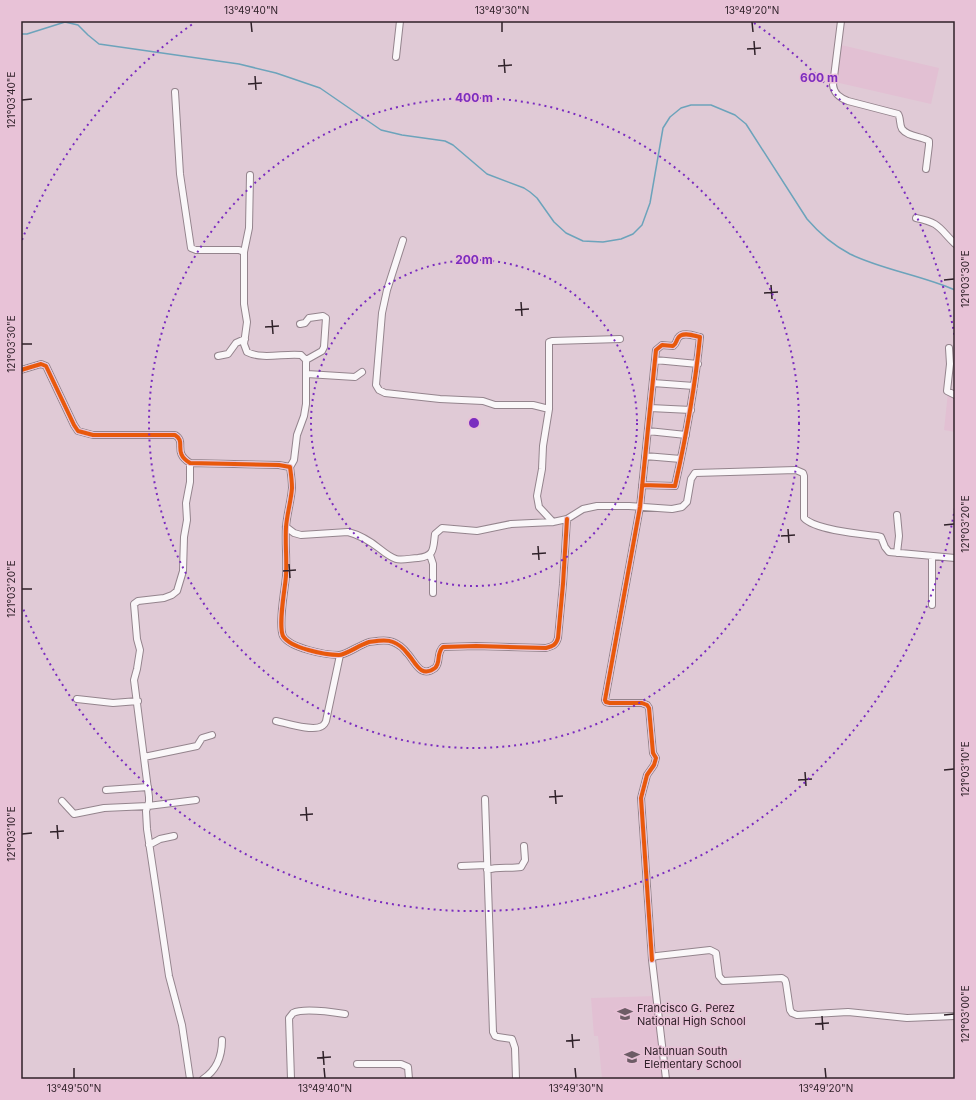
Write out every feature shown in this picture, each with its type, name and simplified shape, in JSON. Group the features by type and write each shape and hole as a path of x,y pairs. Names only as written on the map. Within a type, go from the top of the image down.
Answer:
{"street":[{"path":"396,57 400,21"},
{"path":"841,21 833,84 834,90 841,98 848,101 898,114 902,129 928,141 929,145 926,169"},
{"path":"175,92 180,174 191,248 196,250 239,250 244,252"},
{"path":"250,176 248,228 244,252 244,304 247,322 244,344 247,352 251,354 294,354 301,355 306,360 307,374 304,416 297,435 294,460 290,467 292,488 286,527 286,576 283,592 281,627 287,642 303,649 340,655 364,644 380,640 388,640 408,653 420,670 426,671 430,671 436,667 438,662 438,653 443,647 476,646 546,648 552,646 556,643 558,638 567,519"},
{"path":"916,218 937,224 955,244"},
{"path":"403,240 384,298 380,355 376,380 376,385 379,390 385,393 440,399 483,401 495,404 533,405 549,409"},
{"path":"300,324 305,323 309,318 323,316 326,318 324,347 322,351 306,360"},
{"path":"642,485 675,486 691,410 698,364 700,337 686,334 680,336 674,346 662,345 656,350 653,383 650,408 648,431 645,456 642,485 640,507 605,700 606,702 610,703 642,703 647,705 649,708 653,753 656,758 654,765 647,775 641,798 652,960 666,1079"},
{"path":"218,356 228,354 236,343 245,339"},
{"path":"553,522 539,507 537,496 542,469 543,446 549,409 550,342 620,339"},
{"path":"949,348 950,358 947,391 955,395"},
{"path":"655,360 698,364"},
{"path":"21,370 41,364 46,366 78,431 93,435 175,435 181,442 181,455 190,463 279,465 290,467"},
{"path":"307,374 355,377 362,372"},
{"path":"653,383 694,386"},
{"path":"650,408 691,410"},
{"path":"648,431 686,435"},
{"path":"645,456 681,459"},
{"path":"190,463 190,482 186,503 188,520 184,537 183,571 177,591 164,598 138,601 134,604 137,639 140,650 138,669 134,680 138,701 149,797 146,811 149,845 169,976 182,1025 190,1079"},
{"path":"433,593 433,564 430,555 433,548 435,534 442,528 477,531 511,524 553,522 567,519 579,511 590,507 605,506 672,509 682,507 687,502 691,479 695,473 800,471 804,476 804,518 807,521 825,528 877,536 883,540 887,550 897,553 955,558"},
{"path":"897,553 899,536 898,515"},
{"path":"286,527 294,533 301,535 348,532 355,533 396,559 421,558 430,555"},
{"path":"932,556 932,605"},
{"path":"276,721 316,728 322,726 326,722 340,655"},
{"path":"77,699 113,703 138,701"},
{"path":"144,756 198,746 202,738 212,735"},
{"path":"106,790 148,787"},
{"path":"485,798 494,1032 495,1036 512,1039 515,1048 516,1079"},
{"path":"62,801 74,814 104,808 148,806 196,800"},
{"path":"149,845 160,839 174,836"},
{"path":"461,866 487,868 521,867 525,860 524,846"},
{"path":"652,960 653,957 657,956 710,950 713,951 716,953 719,976 724,981 782,978 785,980 790,1010 792,1013 797,1015 848,1012 907,1018 955,1016"},
{"path":"290,1079 289,1018 292,1013 299,1011 327,1011 344,1014"},
{"path":"204,1079 214,1069 220,1058 222,1040"},
{"path":"357,1064 401,1064 408,1066 409,1079"}],"shaded area":[{"path":"841,45 939,68 931,104 835,82"},
{"path":"948,392 955,393 955,432 944,430"},
{"path":"655,996 666,1079 602,1079 598,1036 594,1036 591,998"}],"waterway":[{"path":"21,34 27,34 65,22 78,25 99,44 239,64 276,73 320,88 381,130 402,135 445,141 453,145 487,174 524,188 530,192 537,198 554,222 566,233 583,241 603,242 621,239 633,234 642,225 650,203 663,128 670,117 681,108 691,105 711,105 735,115 746,124 807,219 832,243 863,260 929,280 955,290"}],"cycle path":[{"path":"642,485 675,486 690,412 700,337 689,334 682,335 673,346 662,345 656,350 640,507 605,700 606,702 610,703 642,703 647,705 649,708 653,753 656,758 654,765 647,775 641,798 652,960"},
{"path":"21,370 41,364 46,366 78,431 93,435 175,435 180,441 182,455 190,463 279,465 290,467 292,488 286,527 286,576 281,623 283,636 293,644 308,650 325,654 342,655 369,642 381,640 390,641 403,648 418,668 425,671 430,671 437,666 440,652 443,647 476,646 546,648 552,646 558,638 567,519"}],"place":[{"name":"Francisco G. Perez National High School","path":"625,1014"},
{"name":"Natunuan South Elementary School","path":"632,1057"}]}
